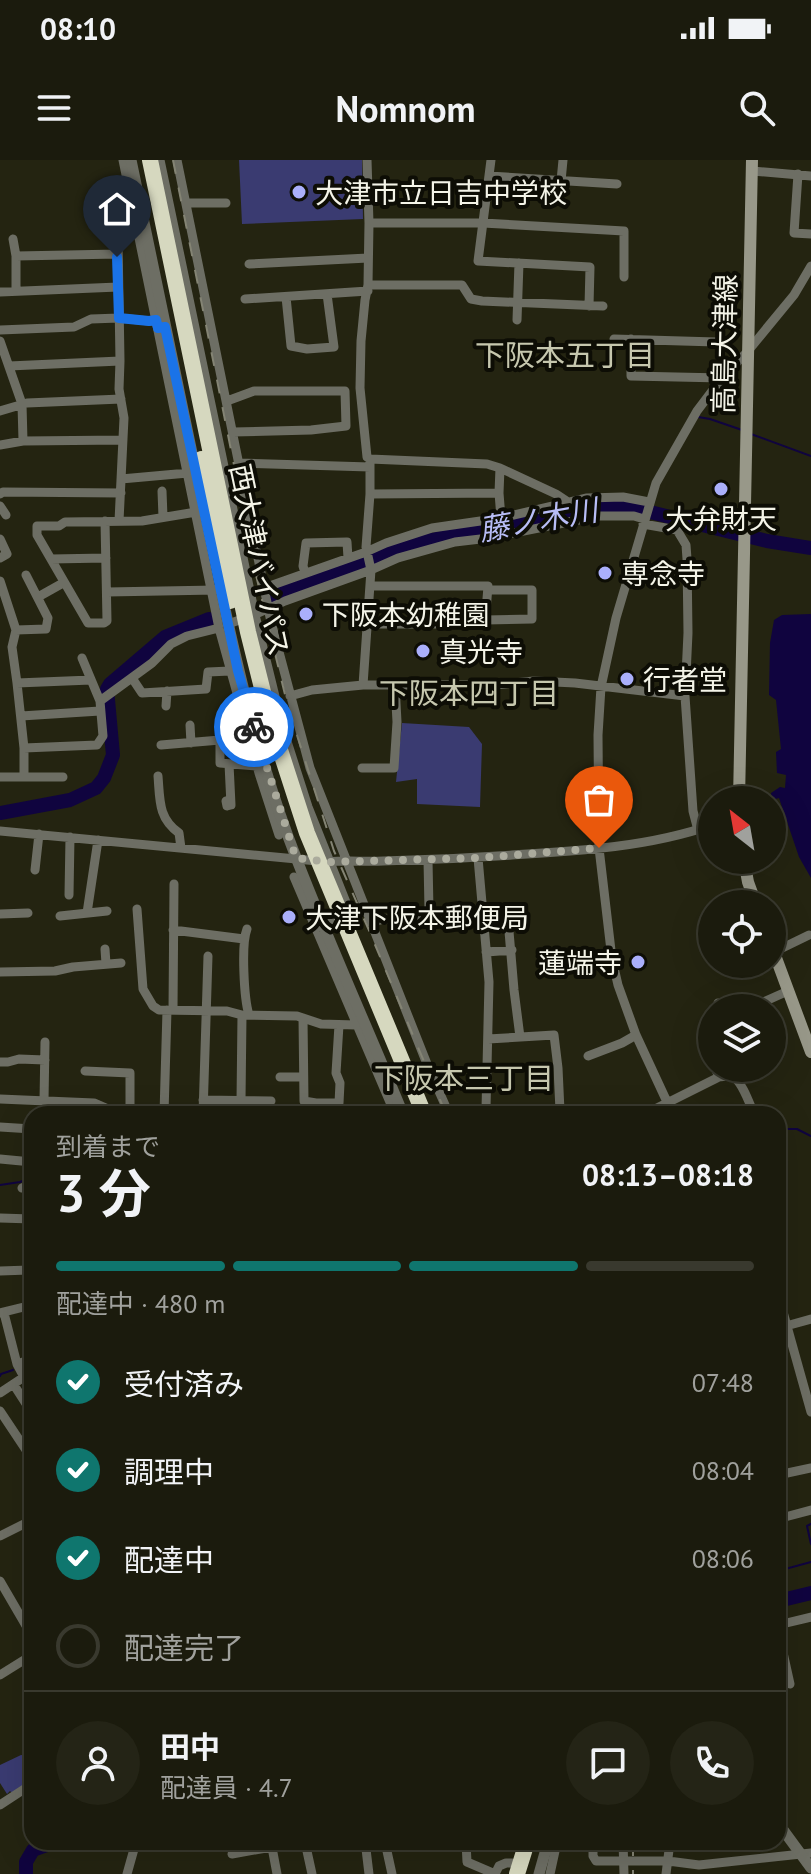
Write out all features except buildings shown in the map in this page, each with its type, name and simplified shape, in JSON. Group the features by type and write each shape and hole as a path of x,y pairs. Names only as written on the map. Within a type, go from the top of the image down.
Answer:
{"highway":[{"path":"139,160 159,232"},
{"path":"150,160 159,232"},
{"name":"西大津バイパス","path":"159,232 238,635 262,731 303,850 409,1106"},
{"name":"西大津バイパス","path":"159,232 269,716 307,833 421,1106"},
{"path":"512,1870 523,1850"},
{"path":"528,1874 536,1850"}],"main road":[{"name":"高島大津線","path":"739,786 752,165"},
{"path":"783,978 811,1052"}],"street":[{"path":"123,160 257,766 269,801 296,858 306,893 356,1025 391,1106"},
{"path":"131,160 134,206"},
{"path":"159,160 254,615 282,729 328,862 429,1106"},
{"path":"177,160 268,609 310,768 446,1106"},
{"path":"363,685 371,568 367,553 370,463 360,388 361,341 368,288 367,160"},
{"path":"491,160 478,261 590,267 589,306"},
{"path":"561,181 563,160"},
{"path":"778,173 779,160"},
{"path":"752,165 778,173 811,176"},
{"path":"798,174 794,233 811,234"},
{"path":"489,176 617,184"},
{"path":"134,206 168,199"},
{"path":"186,203 226,203"},
{"path":"369,223 483,223 624,231 624,277"},
{"path":"13,239 16,290"},
{"path":"118,240 119,389 124,418 119,521"},
{"path":"16,256 118,254"},
{"path":"249,264 368,258"},
{"path":"517,320 519,263"},
{"path":"668,1104 636,1035 612,959 599,848 598,735 601,687 616,618 656,483 697,411 794,295 811,266"},
{"path":"245,299 368,288 462,285 471,299 482,301 603,306"},
{"path":"0,292 118,287"},
{"path":"152,292 172,288 186,290"},
{"path":"286,297 291,346 307,349 334,347 327,294"},
{"path":"0,330 74,327 91,319 119,318 149,321 159,326"},
{"path":"614,339 712,340"},
{"path":"631,339 631,376 722,378"},
{"path":"0,341 22,404 23,441"},
{"path":"9,366 120,361"},
{"path":"227,401 254,391 345,391 360,388"},
{"path":"233,432 346,426 345,391"},
{"path":"0,411 22,404 121,399"},
{"path":"179,419 196,512 216,590"},
{"path":"0,445 23,441 123,440"},
{"path":"239,463 487,464 568,502"},
{"path":"500,468 501,518"},
{"path":"121,479 188,473"},
{"path":"162,491 163,517"},
{"path":"0,494 121,493"},
{"path":"370,494 499,493"},
{"path":"107,592 264,586 367,553 386,543 432,528 501,518 579,499 623,497 649,504"},
{"path":"579,499 583,518"},
{"path":"105,521 107,621 88,623 37,535 37,526 59,526 65,522 105,521 142,521 196,512"},
{"path":"0,831 328,862 478,858 599,848 698,830 693,811 685,696 688,633 686,545 677,530 634,516 619,515 583,518 416,552 285,601 225,630 187,636 171,644 103,702 21,716"},
{"path":"0,539 7,554 0,558"},
{"path":"305,573 306,543 347,542 348,558"},
{"path":"51,559 106,558"},
{"path":"16,630 46,629 48,618 26,575"},
{"path":"0,581 16,630 12,647 24,748 24,777"},
{"path":"38,597 63,583"},
{"path":"368,624 485,624 488,590 488,586 370,586"},
{"path":"485,620 532,619 532,590 488,590"},
{"path":"225,630 230,671 244,716"},
{"path":"0,646 12,647"},
{"path":"24,748 97,745 103,736 103,702 82,658"},
{"path":"132,678 142,693 206,689 208,672 230,671"},
{"path":"17,683 91,680"},
{"path":"290,696 312,690 363,685 494,685 534,681 685,696"},
{"path":"362,768 394,768 397,722 395,684"},
{"path":"166,706 167,691"},
{"path":"190,725 191,743"},
{"path":"249,735 279,835"},
{"path":"161,745 220,740 220,763 257,766"},
{"path":"226,801 227,806 231,805 229,764"},
{"path":"0,777 64,776"},
{"path":"158,776 162,812 169,827 179,833 181,848"},
{"path":"35,870 39,834"},
{"path":"69,895 70,837"},
{"path":"87,913 98,840"},
{"path":"478,858 489,982 486,1106"},
{"path":"371,923 383,919 425,919 429,910 428,860"},
{"path":"294,877 306,893"},
{"path":"164,1106 174,884"},
{"path":"507,908 520,1037"},
{"path":"137,909 143,989 159,1010 227,1011 303,1018 321,1024 356,1025"},
{"path":"320,926 366,910"},
{"path":"60,916 107,911"},
{"path":"0,914 28,913"},
{"path":"173,930 246,934 246,1015 241,1101"},
{"path":"786,945 809,935"},
{"path":"105,949 106,964"},
{"path":"486,952 512,950"},
{"path":"330,952 399,1106"},
{"path":"203,1106 208,956"},
{"path":"0,972 55,971 121,963"},
{"path":"781,994 788,991"},
{"path":"303,1018 304,1101 339,1103 340,1083 336,1073 339,1025"},
{"path":"488,1039 554,1035 560,1106"},
{"path":"588,1056 636,1035"},
{"path":"44,1101 45,1042"},
{"path":"0,1062 45,1060"},
{"path":"85,1071 130,1073 130,1106"},
{"path":"280,1077 303,1077"},
{"path":"663,1106 708,1082"},
{"path":"737,1082 751,1106"},
{"path":"0,1099 94,1103 101,1106"},
{"path":"203,1100 271,1101"},
{"path":"0,1127 24,1128"},
{"path":"0,1159 24,1161"},
{"path":"0,1218 24,1219"},
{"path":"0,1271 24,1270"},
{"path":"0,1393 24,1377 2,1313 24,1307"},
{"path":"811,1319 786,1326 811,1412"},
{"path":"17,1364 24,1362"},
{"path":"14,1385 24,1401"},
{"path":"0,1411 24,1447"},
{"path":"786,1473 811,1468"},
{"path":"786,1517 811,1510"},
{"path":"0,1536 24,1524"},
{"path":"0,1581 24,1622"},
{"path":"786,1625 811,1617"},
{"path":"0,1675 24,1660"},
{"path":"786,1673 790,1684"},
{"path":"0,1805 24,1789"},
{"path":"786,1832 806,1854 811,1868"},
{"path":"119,1874 128,1874 134,1850"},
{"path":"232,1854 249,1850"},
{"path":"272,1850 277,1874"},
{"path":"307,1850 312,1874"},
{"path":"366,1850 366,1873"},
{"path":"387,1850 392,1874"},
{"path":"466,1850 467,1862 495,1874 499,1866 506,1863 512,1870"},
{"path":"512,1870 518,1850"},
{"path":"539,1874 546,1850"},
{"path":"550,1874 555,1850"},
{"path":"593,1850 596,1861 668,1861 699,1865 806,1854"},
{"path":"623,1850 624,1874"},
{"path":"666,1874 669,1850"}],"shaded area":[{"name":"大津市立日吉中学校","path":"239,160 362,160 363,219 242,224"},
{"path":"811,614 811,878 799,857 786,819 786,775 777,773 776,752 781,749 776,700 769,695 770,643 774,620 782,615"},
{"path":"402,723 469,727 482,744 480,807 417,804 417,779 396,782"},
{"path":"24,1755 24,1785 7,1794 0,1783 0,1765"}],"waterway":[{"path":"698,417 742,430"},
{"path":"751,434 811,456"},
{"name":"藤ノ木川","path":"270,597 411,544 549,516 583,505 629,505 767,541 811,548"},
{"name":"藤ノ木川","path":"0,813 70,800 96,788 104,778 113,755 107,689 110,684 165,637 209,619"},
{"path":"786,1129 797,1129 811,1136"},
{"path":"0,1185 24,1180"},
{"path":"0,1376 13,1370"},
{"path":"811,1524 807,1526 811,1544"},
{"path":"786,1569 811,1562"},
{"path":"786,1599 811,1593"},
{"path":"26,1874 26,1862 33,1850"}],"railway":[{"path":"173,160 256,575 288,707 334,851 443,1106"},
{"path":"633,1850 633,1874"}],"way so far":[{"path":"254,727 296,858 328,862 478,858 599,848"}],"place":[{"name":"大津市立日吉中学校","path":"299,192"},
{"name":"大弁財天","path":"721,489"},
{"name":"専念寺","path":"605,573"},
{"name":"下阪本幼稚園","path":"306,614"},
{"name":"真光寺","path":"423,651"},
{"name":"行者堂","path":"627,679"},
{"name":"大津下阪本郵便局","path":"289,917"},
{"name":"蓮端寺","path":"638,962"}],"district":[{"name":"下阪本五丁目","path":"565,354"},
{"name":"下阪本四丁目","path":"469,692"},
{"name":"下阪本三丁目","path":"464,1077"}],"route":[{"path":"117,257 119,318 156,320 158,328 165,327 238,671 254,727"}]}
